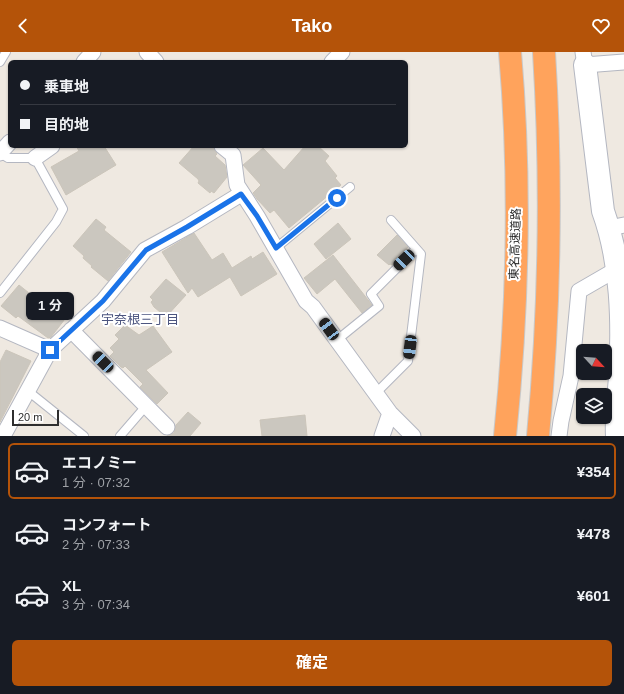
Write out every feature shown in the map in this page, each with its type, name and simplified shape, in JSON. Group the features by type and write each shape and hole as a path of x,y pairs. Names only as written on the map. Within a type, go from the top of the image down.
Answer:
{"highway":[{"name":"東名高速道路","path":"505,436 510,383 516,199 516,118 510,52"},
{"path":"538,436 548,300 550,202 544,52"}],"street":[{"path":"86,60 93,52"},
{"path":"147,52 154,60"},
{"path":"618,436 621,400 617,226 603,211 584,58 624,62"},
{"path":"0,153 8,144"},
{"path":"35,158 49,148"},
{"path":"233,149 237,185 241,194 257,216 306,301 313,307 390,413 412,436"},
{"path":"3,436 50,350 103,301 146,250 241,194"},
{"path":"559,436 571,376 579,291 617,269"},
{"path":"0,328 6,329 50,350"},
{"path":"71,330 167,427"},
{"path":"382,436 390,413"}],"lane":[{"path":"0,62 6,52"},
{"path":"0,153 8,158 35,158 63,209 56,222 0,293"},
{"path":"276,248 350,187"},
{"path":"376,393 408,362 421,254 391,220"},
{"path":"337,340 379,306 370,294 416,250"},
{"path":"28,391 84,436"},
{"path":"120,436 146,406"}],"building":[{"path":"77,148 105,148 116,165 66,195 51,167 79,151"},
{"path":"192,148 214,148 217,154 215,156 225,165 227,177 214,193 211,191 210,193 198,183 198,179 179,163"},
{"path":"263,148 284,170 303,148 320,148 329,156 325,161 337,176 335,178 341,185 289,228 274,210 270,213 257,199 253,193 261,185 243,165"},
{"path":"96,219 106,227 104,230 131,252 108,281 91,267 92,266 83,258 84,256 73,246"},
{"path":"338,223 351,239 326,259 314,244"},
{"path":"194,233 212,260 223,253 232,268 251,256 252,259 263,252 277,274 241,296 230,277 198,297 192,288 188,293 162,252"},
{"path":"397,235 408,247 392,265 389,265 377,255"},
{"path":"333,255 372,305 362,313 335,279 317,294 304,278"},
{"path":"166,279 186,295 166,317 154,307 151,302 153,300 150,297"},
{"path":"19,285 44,305 52,296 67,307 64,312 68,315 51,337 48,338 18,316 16,318 1,306"},
{"path":"125,325 139,335 153,326 172,352 146,370 168,393 157,404 140,387 143,384 125,366 123,368 121,367 110,356 114,352 110,348 119,339 115,335"},
{"path":"6,350 31,361 0,422 0,362"},
{"path":"188,412 201,423 190,436 167,436 174,433 176,425"},
{"path":"305,415 307,436 262,436 260,420"}],"district":[{"name":"宇奈根三丁目","path":"140,319"}],"route":[{"path":"50,350 103,301 146,250 241,194 257,216 276,248 337,198"}]}
